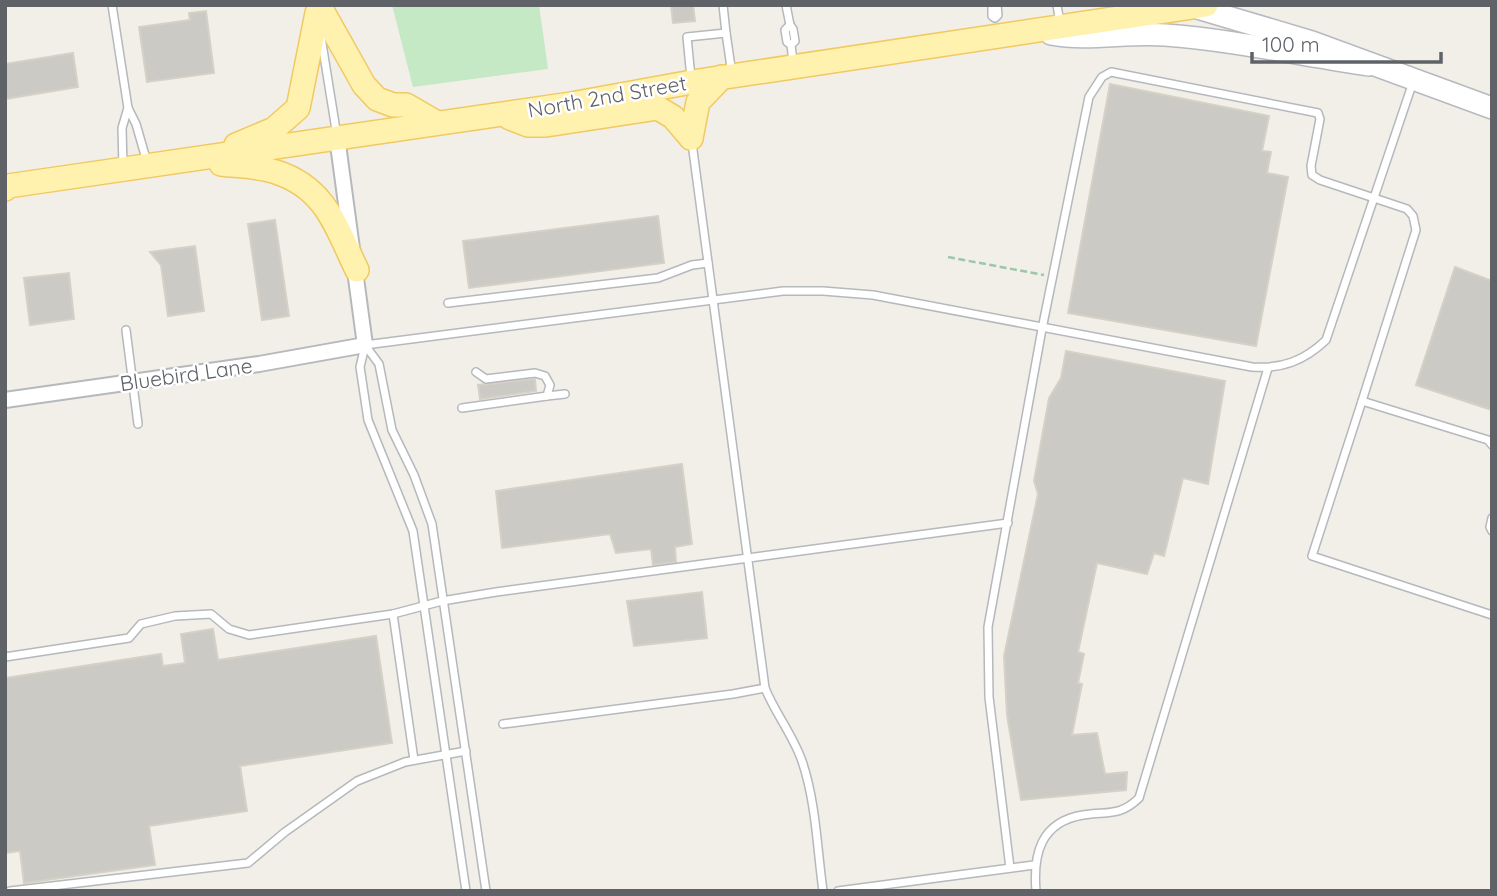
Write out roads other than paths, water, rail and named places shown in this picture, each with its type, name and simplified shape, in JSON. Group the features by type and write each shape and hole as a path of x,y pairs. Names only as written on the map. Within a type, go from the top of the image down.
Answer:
{"main road":[{"name":"North 2nd Street","path":"6,187 500,114 692,82 727,76 792,56 1035,30 1059,16 1200,6"},
{"path":"318,8 364,85 377,99 393,105 406,105 436,123"},
{"path":"197,160 274,129 298,108 318,8"},
{"path":"691,138 698,102 727,76"},
{"path":"500,114 528,125 546,125 658,108 673,117 691,138"},
{"path":"197,160 275,172 312,190 327,210 357,270"}],"street":[{"path":"1200,6 1492,108"},
{"path":"1035,30 1063,36 1130,33 1206,39 1369,65"},
{"path":"338,137 365,345"},
{"name":"Bluebird Lane","path":"5,400 259,364 365,345"}],"lane":[{"path":"112,5 128,108 136,124 148,167"},
{"path":"723,5 727,76"},
{"path":"786,5 793,29 792,56"},
{"path":"992,5 992,16 995,19 998,15 997,5"},
{"path":"318,8 338,137"},
{"path":"692,82 687,37 726,33"},
{"path":"1010,868 989,697 988,627 1042,329 1089,97 1102,77 1111,72 1318,113 1320,119 1311,166 1312,175 1407,209 1413,216 1416,230 1312,556 1492,615"},
{"path":"365,345 783,291 823,291 873,295 1252,368 1284,366 1312,354 1326,340 1413,81"},
{"path":"123,169 122,128 128,108"},
{"path":"691,138 765,688 792,739 805,771 823,891"},
{"path":"448,303 658,278 692,265 708,264"},
{"path":"126,330 138,424"},
{"path":"365,345 379,364 392,430 414,475 432,524 486,891"},
{"path":"365,345 360,367 368,420 413,531 466,891"},
{"path":"1036,891 1034,865 1040,844 1062,823 1080,816 1119,813 1139,798 1268,368"},
{"path":"476,372 486,379 534,373 545,376 551,385 547,396"},
{"path":"462,408 565,394"},
{"path":"1363,401 1488,440 1492,445"},
{"path":"1492,517 1492,531"},
{"path":"5,657 129,638 141,624 175,616 211,614 229,629 249,635 393,614 442,601 1008,523"},
{"path":"393,614 414,760"},
{"path":"503,724 765,688"},
{"path":"10,891 248,863 285,832 357,781 414,760 466,751"},
{"path":"838,891 1034,865"}]}
